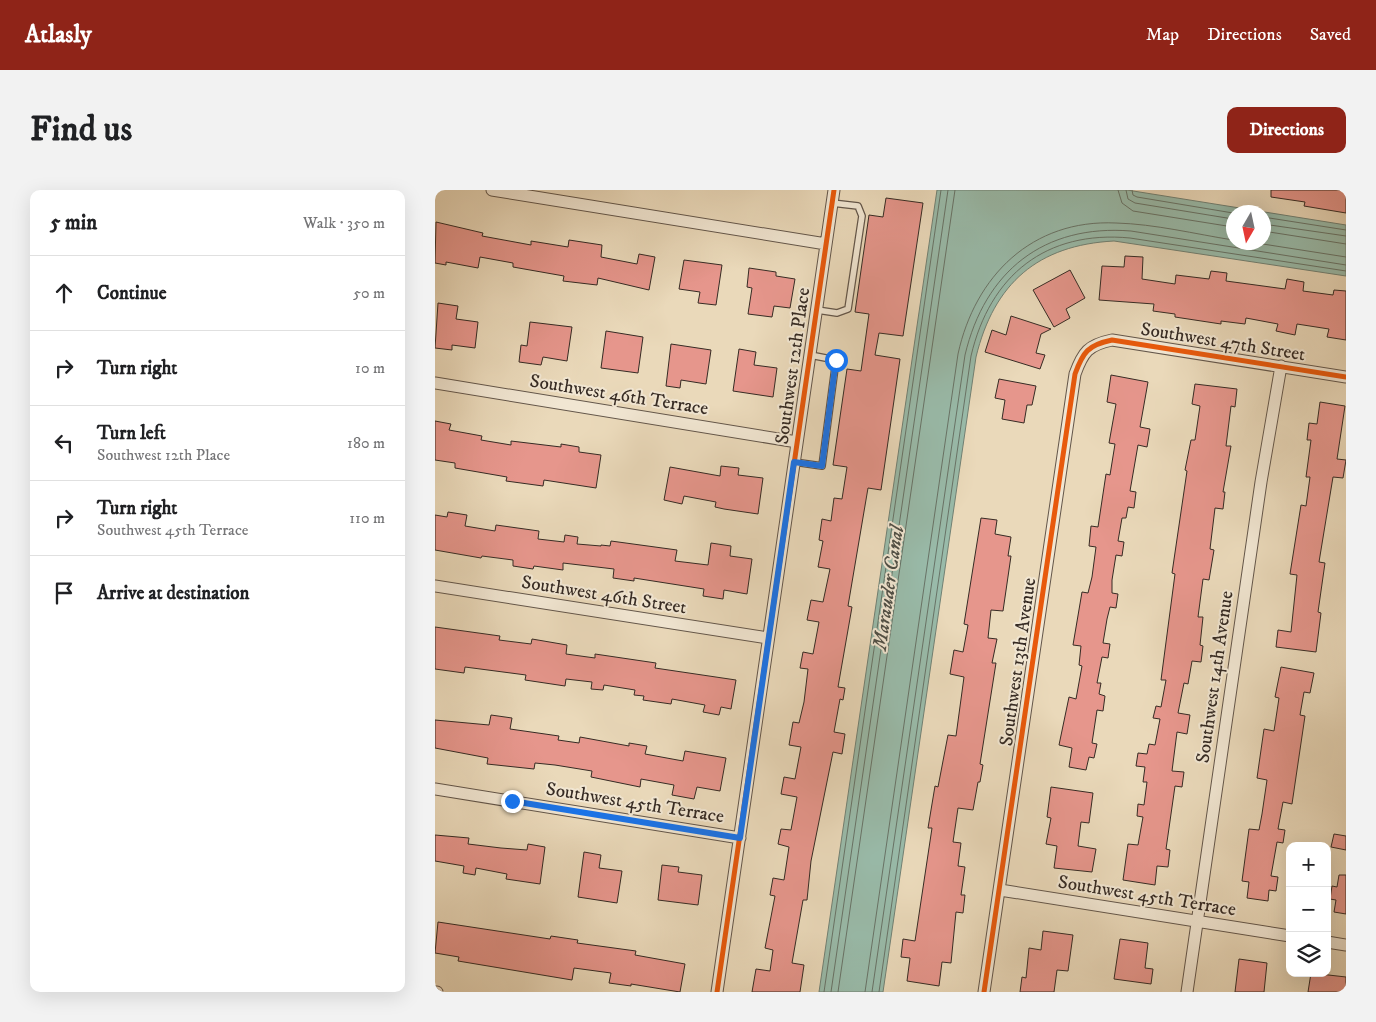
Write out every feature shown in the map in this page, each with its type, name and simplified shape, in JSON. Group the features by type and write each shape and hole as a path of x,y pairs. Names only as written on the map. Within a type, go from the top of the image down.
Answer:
{"street":[{"path":"492,190 826,244"},
{"name":"Southwest 12th Place","path":"717,992 834,190"},
{"name":"Southwest 47th Street","path":"1095,343 1112,340 1346,377"},
{"name":"Southwest 13th Avenue","path":"984,992 1075,374 1081,358 1095,343"},
{"name":"Southwest 14th Avenue","path":"1187,992 1260,492 1281,366"},
{"name":"Southwest 46th Terrace","path":"435,383 797,442"},
{"name":"Southwest 46th Street","path":"435,586 768,638"},
{"name":"Southwest 45th Terrace","path":"435,789 740,838"},
{"name":"Southwest 45th Terrace","path":"1000,890 1286,935"},
{"path":"1331,943 1346,945"}],"lane":[{"path":"817,310 837,313 848,309 862,216 858,206 833,203"},
{"path":"794,462 822,466 836,360 810,355"}],"water":[{"name":"Marauder Canal","path":"937,190 1127,190 1226,206 1226,250 1271,250 1271,213 1346,225 1346,276 1114,241 1087,244 1063,250 1042,260 1023,273 994,308 976,357 883,992 819,992"}],"building":[{"path":"1271,190 1346,190 1346,213 1304,206 1305,202 1271,197"},
{"path":"886,198 923,203 903,336 879,333 875,355 900,359 881,490 868,488 848,606 852,607 838,687 845,688 843,700 840,699 834,732 845,734 842,754 833,752 811,861 807,900 803,900 792,963 804,965 800,992 752,992 756,969 770,971 773,950 765,948 775,896 770,895 773,878 784,880 789,847 778,844 781,829 791,830 797,797 781,794 784,777 795,779 801,747 789,745 793,722 799,723 804,702 808,669 800,668 803,652 813,654 819,622 807,620 811,600 823,602 830,569 818,567 823,541 819,540 822,519 831,521 834,498 842,499 847,467 833,465 847,369 861,371 869,314 855,312 869,215 883,217"},
{"path":"436,222 483,233 482,236 531,245 531,241 568,247 569,240 602,245 601,257 637,264 639,254 655,257 649,290 598,278 597,285 563,281 564,276 513,267 513,263 480,257 478,268 446,262 446,265 435,263"},
{"path":"1125,256 1143,257 1142,279 1175,284 1176,275 1209,279 1211,271 1227,273 1226,281 1285,289 1287,279 1304,282 1303,291 1333,295 1334,290 1346,291 1346,340 1327,337 1329,329 1297,324 1295,335 1276,331 1278,324 1246,318 1245,324 1221,321 1221,324 1175,317 1175,314 1153,311 1154,304 1099,300 1102,266 1124,267"},
{"path":"684,260 722,265 716,305 698,303 700,292 679,289"},
{"path":"749,268 776,272 776,276 795,279 790,308 774,306 772,317 748,314 752,288 747,287"},
{"path":"1070,270 1085,298 1066,309 1070,318 1054,327 1033,290"},
{"path":"438,303 458,306 456,319 478,322 475,348 452,345 452,350 435,348"},
{"path":"1011,316 1051,329 1041,334 1036,353 1045,355 1040,369 985,352 992,330 1006,335"},
{"path":"530,322 572,327 567,361 543,357 541,365 519,362 521,345 527,346"},
{"path":"606,331 643,337 638,373 601,368"},
{"path":"671,344 711,350 706,384 681,380 680,388 666,386"},
{"path":"739,349 756,352 754,365 777,368 773,397 733,391"},
{"path":"1111,375 1148,382 1140,427 1150,429 1147,447 1138,445 1130,491 1136,492 1134,508 1128,507 1126,518 1122,518 1118,541 1124,542 1122,556 1116,555 1112,580 1112,593 1118,594 1116,608 1110,607 1103,643 1110,644 1108,658 1102,657 1097,683 1101,683 1099,694 1105,696 1103,711 1097,710 1092,743 1097,744 1094,758 1089,757 1086,770 1069,767 1072,748 1059,745 1069,697 1076,699 1082,666 1079,665 1081,646 1073,645 1082,592 1088,593 1092,577 1096,547 1089,546 1091,526 1098,527 1106,474 1110,475 1115,444 1109,443 1116,404 1107,402"},
{"path":"999,379 1036,386 1032,405 1027,405 1024,423 1002,419 1005,400 995,398"},
{"path":"1195,384 1237,389 1235,407 1231,406 1226,446 1231,446 1223,492 1225,492 1223,509 1215,508 1210,549 1214,550 1209,580 1203,579 1198,617 1203,617 1200,645 1203,646 1201,662 1192,661 1188,684 1184,683 1178,713 1190,715 1187,734 1177,732 1172,771 1184,772 1182,787 1175,786 1166,849 1170,850 1168,867 1157,866 1155,885 1123,880 1128,844 1138,845 1143,817 1137,816 1138,804 1144,805 1147,782 1143,782 1145,767 1136,766 1138,753 1147,754 1149,744 1155,745 1160,719 1153,718 1156,706 1161,707 1166,680 1161,680 1175,574 1172,573 1187,471 1185,470 1191,440 1195,440 1200,406 1192,404"},
{"path":"1320,402 1345,406 1337,459 1346,460 1343,478 1333,477 1319,562 1325,563 1318,612 1321,613 1316,652 1276,647 1278,630 1291,632 1297,575 1290,574 1301,505 1306,506 1310,477 1306,477 1311,440 1307,440 1309,423 1317,424"},
{"path":"435,421 451,424 449,430 482,436 481,440 511,445 511,441 561,447 561,444 579,447 579,452 601,455 596,488 544,480 543,486 506,481 507,477 455,468 455,463 435,460"},
{"path":"721,466 739,468 738,475 763,478 758,514 715,507 716,502 684,496 682,504 664,500 670,467 720,476"},
{"path":"448,512 467,515 465,526 495,531 496,525 539,531 538,539 564,542 565,535 578,537 577,544 610,546 611,541 677,550 675,561 708,565 711,543 731,546 730,556 752,559 747,594 724,590 723,599 703,596 704,589 634,578 634,581 613,578 614,569 563,563 563,570 534,566 533,569 513,566 513,560 482,556 481,558 435,550 435,515 447,517"},
{"path":"981,518 997,520 995,534 1011,537 1008,556 1011,556 1003,611 991,610 988,638 997,639 992,663 996,663 980,764 983,765 980,782 978,782 973,810 958,808 953,842 961,843 958,866 965,867 961,895 965,895 963,913 956,912 951,963 942,962 939,986 907,981 910,958 901,957 903,939 915,941 932,828 928,828 935,786 938,787 948,735 956,736 964,677 950,674 954,650 963,652 968,625 964,624"},
{"path":"435,627 500,636 499,640 531,644 532,639 567,645 566,654 595,658 595,654 656,663 655,668 736,680 731,709 721,707 719,715 703,712 705,705 672,699 671,704 643,700 644,696 634,695 635,690 604,685 603,690 591,689 592,682 566,679 565,686 525,680 526,675 465,667 464,673 435,669"},
{"path":"1281,667 1314,673 1310,693 1304,692 1300,715 1305,716 1292,804 1283,802 1278,829 1285,830 1283,843 1277,842 1271,876 1278,877 1276,891 1269,890 1268,901 1247,898 1249,882 1242,881 1249,829 1259,830 1262,814 1267,780 1257,778 1264,729 1274,731 1279,698 1275,697"},
{"path":"491,715 512,718 510,729 559,736 558,740 579,743 580,737 629,746 629,743 647,746 645,754 683,761 685,751 726,758 720,791 697,787 694,799 672,795 674,785 641,779 640,787 591,777 592,771 555,765 535,763 534,769 487,764 488,758 435,748 435,720 489,725"},
{"path":"1051,787 1093,793 1089,823 1081,822 1078,846 1096,849 1092,872 1054,868 1057,846 1046,844 1051,818 1047,817"},
{"path":"1334,834 1346,836 1346,850 1331,847"},
{"path":"435,835 469,838 468,844 501,848 527,850 528,844 545,847 540,884 506,879 507,874 476,868 475,875 463,873 464,866 435,861"},
{"path":"584,852 601,855 599,868 622,871 617,903 578,897"},
{"path":"662,865 679,867 678,872 702,875 698,905 658,900"},
{"path":"1339,875 1346,875 1346,914 1334,912 1336,900 1331,899 1331,892 1332,886 1337,887"},
{"path":"438,922 550,939 551,936 578,940 577,943 636,951 635,955 685,964 680,992 631,984 631,986 609,983 611,973 574,968 572,980 458,961 459,957 435,953"},
{"path":"1043,931 1073,935 1068,971 1057,970 1054,992 1020,992 1022,977 1026,978 1029,948 1041,950"},
{"path":"1120,939 1148,943 1145,968 1153,969 1151,984 1114,979"},
{"path":"1239,959 1267,963 1264,992 1235,992"},
{"path":"1331,975 1346,977 1346,992 1308,992 1310,977 1331,977"}],"cycle path":[{"path":"717,992 834,190"},
{"path":"984,992 1075,374 1081,360 1092,347 1112,340 1346,377"}],"route":[{"path":"512,801 740,838 794,462 822,466 836,360"}]}
